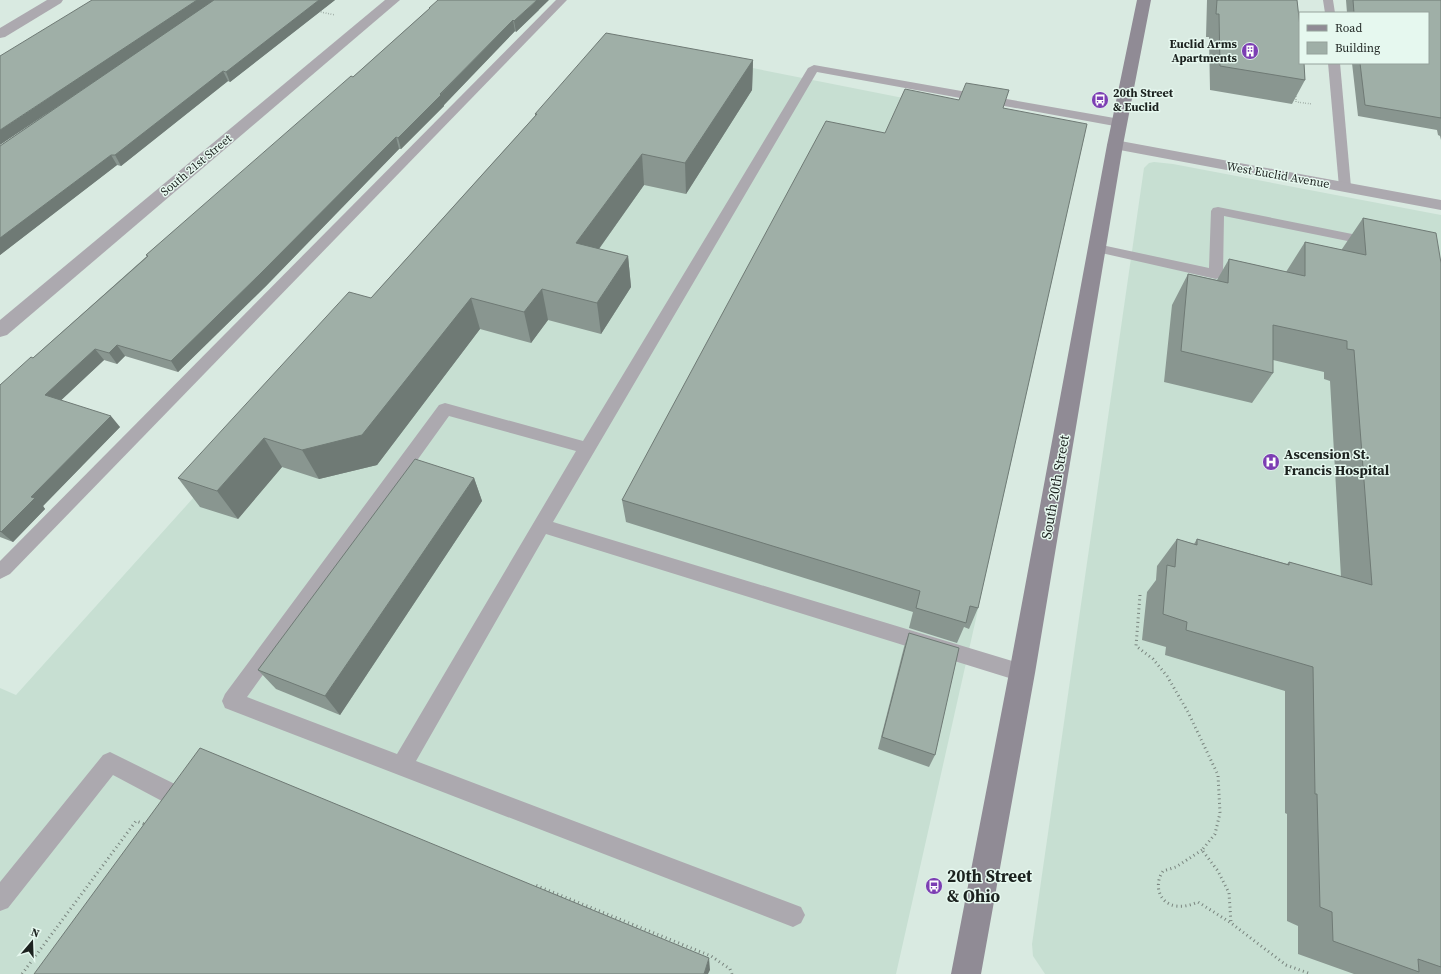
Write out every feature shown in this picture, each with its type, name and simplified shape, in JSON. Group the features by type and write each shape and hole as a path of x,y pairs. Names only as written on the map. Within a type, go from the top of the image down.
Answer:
{"street":[{"path":"0,34 56,0"},
{"name":"South 21st Street","path":"0,330 392,0"},
{"name":"South 20th Street","path":"966,974 1022,673 1115,145 1144,0"},
{"name":"West Euclid Avenue","path":"1115,145 1441,205"}],"lane":[{"path":"0,571 4,569 562,0"},
{"path":"1328,0 1330,12"},
{"path":"1334,64 1345,187"},
{"path":"402,766 587,448 814,68 1120,123"},
{"path":"1097,248 1216,274 1218,211 1384,244"},
{"path":"587,448 445,409 232,701 793,915"},
{"path":"542,526 1022,673"},
{"path":"0,900 110,762 183,800"}],"path":[{"path":"313,11 336,15"},
{"path":"1296,94 1296,102 1338,108"},
{"path":"1140,595 1136,646 1153,659 1167,676 1192,719 1218,775 1220,813 1215,834 1202,850 1176,867 1163,871 1158,880 1159,891 1166,901 1174,906 1187,906 1198,902 1231,923 1286,965 1310,974"},
{"path":"22,974 136,820 150,826"},
{"path":"1202,850 1218,871 1229,893 1231,923"},
{"path":"533,891 535,885 711,956 730,969 732,974"}],"shaded area":[{"path":"606,39 1085,134 896,974 0,974 0,688 16,695"},
{"name":"Ascension St. Francis Hospital","path":"1154,162 1173,164 1441,215 1441,974 1045,974 1033,956 1032,944 1144,168 1149,163"}],"building":[{"path":"92,0 197,0 0,130 0,56"},
{"path":"214,0 319,0 226,72 223,71 115,155 111,155 0,238 0,146"},
{"path":"438,0 537,0 514,21 513,20 398,138 396,137 171,361 117,345 109,353 95,349 45,395 111,416 31,497 35,498 1,532 0,385 31,357 33,358 148,256 146,255 351,76 353,77"},
{"name":"Euclid Arms Apartments","path":"1217,0 1297,0 1299,18 1299,64 1304,64 1305,80 1220,66 1219,14 1216,14"},
{"path":"1353,0 1441,0 1441,118 1365,105 1360,64 1429,64 1429,12 1354,12"},
{"path":"606,33 753,60 685,163 642,154 576,243 628,256 597,303 542,289 524,312 471,298 362,435 302,450 264,438 217,491 178,478 349,292 371,298 537,114 535,114"},
{"path":"966,83 1009,90 1003,108 1087,124 978,608 970,606 966,623 916,608 920,591 622,500 826,121 885,133 905,89 959,100"},
{"path":"1363,218 1436,233 1441,263 1441,967 1418,959 1419,972 1333,941 1332,912 1320,907 1317,794 1315,794 1313,667 1186,630 1187,622 1163,614 1167,565 1175,567 1177,539 1197,545 1197,539 1289,565 1289,562 1372,585 1354,350 1347,349 1347,341 1273,325 1273,373 1181,351 1188,274 1228,283 1229,259 1305,276 1305,242 1366,255"},
{"path":"415,459 474,478 325,696 258,670"},
{"path":"909,633 959,648 935,755 882,737"},
{"path":"200,748 709,958 704,974 34,974"}],"place":[{"name":"Euclid Arms Apartments","path":"1250,51"},
{"name":"20th Street & Euclid","path":"1100,100"},
{"name":"Ascension St. Francis Hospital","path":"1271,462"},
{"name":"20th Street & Ohio","path":"934,886"}]}
